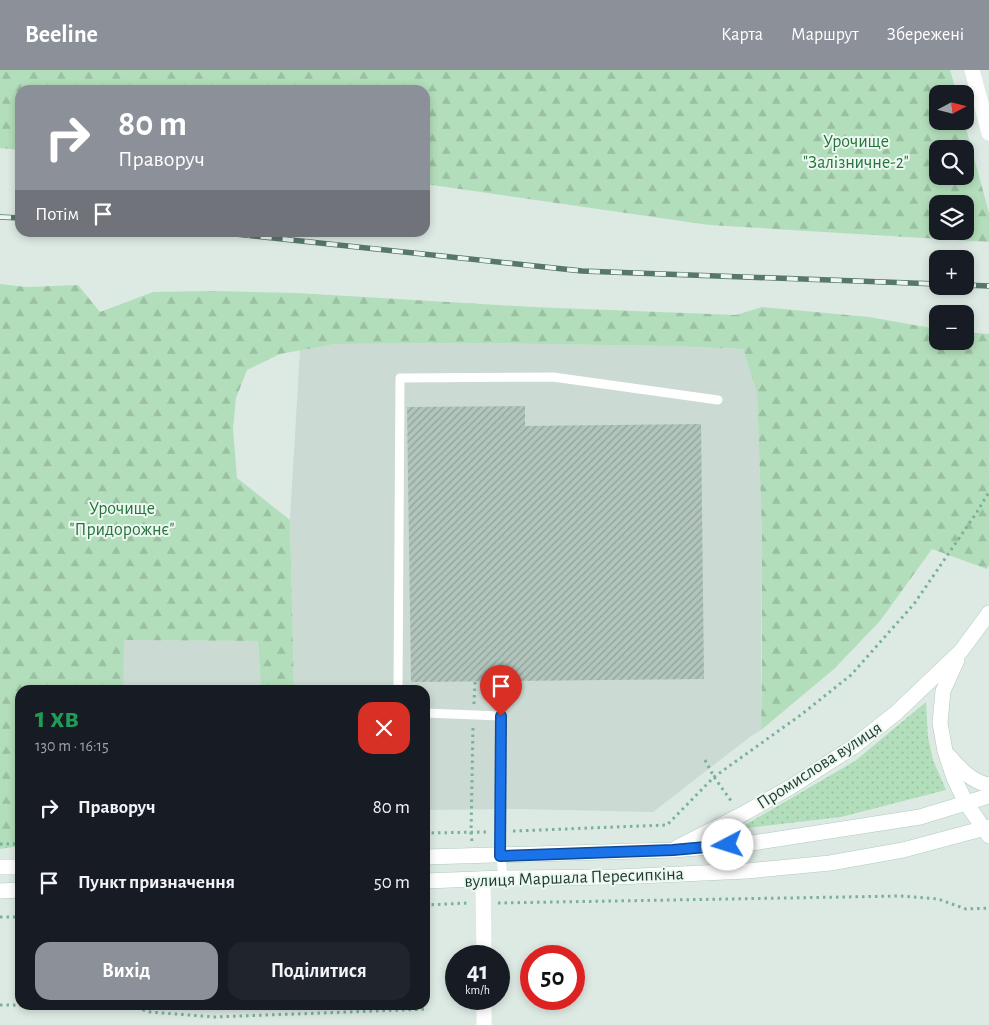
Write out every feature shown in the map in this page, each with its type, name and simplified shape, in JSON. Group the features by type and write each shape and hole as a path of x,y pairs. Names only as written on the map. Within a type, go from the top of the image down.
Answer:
{"main road":[{"path":"972,70 989,133"},
{"name":"Промислова вулиця","path":"673,850 789,788 853,747 896,713 961,651 989,613"},
{"path":"961,651 943,691 940,722 945,751 954,778 966,803 987,831"},
{"path":"945,751 959,768 979,783 989,786"},
{"name":"вулиця Маршала Пересипкіна","path":"430,857 673,850 746,844 920,817 989,796"},
{"name":"вулиця Маршала Пересипкіна","path":"430,881 647,876 747,871 830,863 903,850 987,831"},
{"path":"0,868 15,867"},
{"path":"484,879 484,945"},
{"path":"0,891 15,890"},
{"path":"484,1010 484,1025"}],"lane":[{"path":"398,685 400,378 553,377 718,400"},
{"path":"430,713 501,716 500,856 502,878"}],"path":[{"path":"430,833 667,825 714,777 802,714 851,675 914,604 989,492"},
{"path":"473,856 471,833 475,682"},
{"path":"705,760 714,777 741,815"},
{"path":"0,844 15,844"},
{"path":"497,903 901,896 938,899 966,909 989,908"},
{"path":"430,904 469,903"},
{"path":"0,917 15,916"},
{"path":"0,1006 15,1006"},
{"path":"143,1010 215,1017 428,1010"}],"shaded area":[{"path":"474,343 743,349 757,393 762,534 761,730 653,812 520,809 430,810 430,685 294,685 290,520 300,350 335,344"},
{"path":"123,640 258,641 261,685 123,685"}],"green space":[{"name":"Урочище \"Залізничне-2\"","path":"0,70 950,70 954,85 929,85 929,130 966,130 969,140 929,140 929,185 974,185 974,158 989,213 989,242 956,240 974,240 974,195 929,195 929,238 709,225 430,185 430,85 15,85 15,150 0,148"},
{"name":"Урочище \"Придорожнє\"","path":"0,284 26,287 78,285 100,312 153,292 297,293 533,307 736,315 762,307 869,317 929,328 929,350 974,350 974,333 989,334 989,565 987,569 932,549 880,621 834,669 761,730 762,534 757,393 743,349 474,343 335,344 280,354 247,370 236,398 233,429 237,478 290,520 294,685 261,685 258,641 124,640 123,685 15,685 15,847 0,849"},
{"path":"926,702 928,737 933,760 946,790 841,817 738,829 855,761"}],"building":[{"path":"525,406 525,426 701,424 704,679 411,682 407,407"}],"railway":[{"path":"0,217 15,218"},
{"path":"264,237 582,271 929,284"},
{"path":"974,285 989,286"}],"route":[{"path":"501,716 500,856 673,850 728,845"}]}
